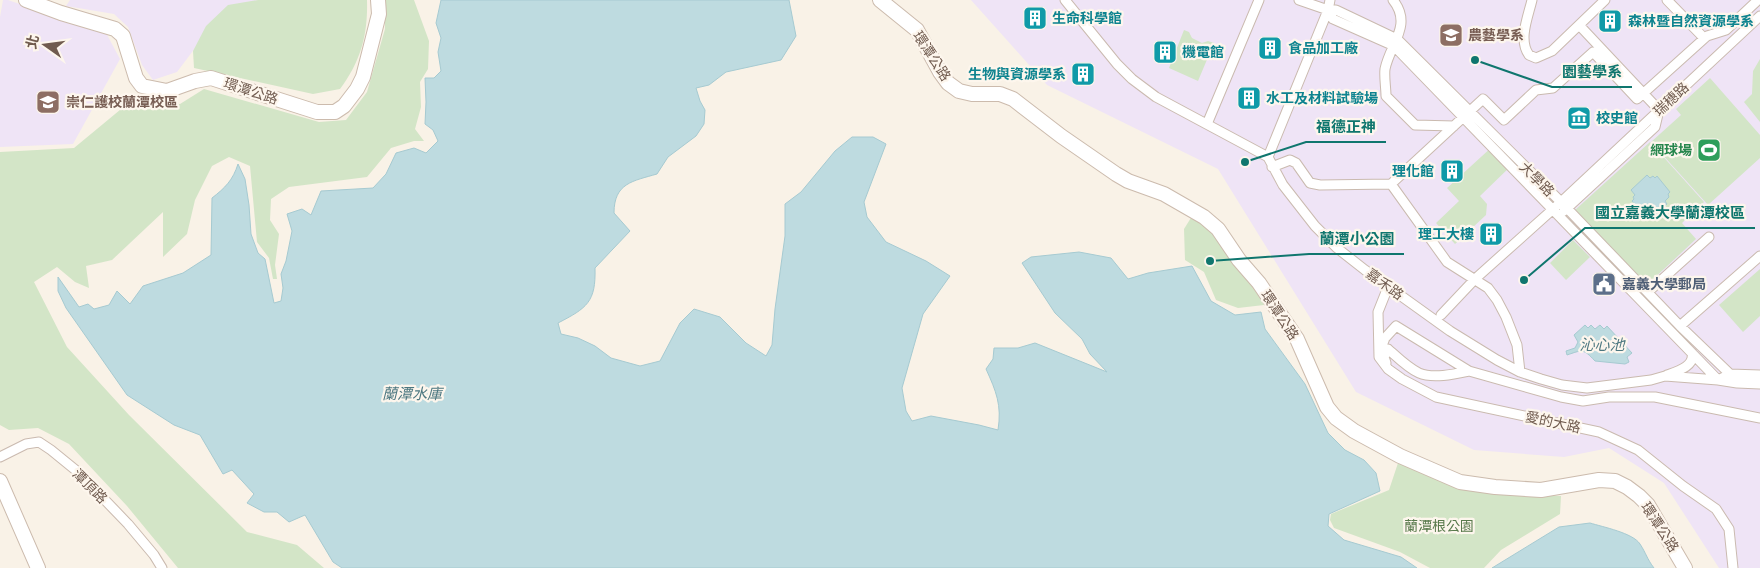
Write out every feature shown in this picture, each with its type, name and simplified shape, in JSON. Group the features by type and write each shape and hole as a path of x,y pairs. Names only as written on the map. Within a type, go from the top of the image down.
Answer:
{"street":[{"name":"環潭公路","path":"26,0 61,13 115,29 123,36 136,78 142,86 167,91 195,81 212,78 317,112 328,113 335,112 344,106 363,77 379,14 378,0"},
{"name":"環潭公路","path":"880,0 916,30 940,72 948,83 959,91 972,94 1000,94 1013,99 1061,136 1116,174 1128,181 1164,194 1204,217 1218,229 1239,260 1259,283 1297,339 1327,407 1336,418 1354,431 1400,456 1460,482 1495,487 1541,490 1598,480 1615,481 1634,491 1648,505 1685,568"},
{"path":"1065,0 1117,64 1132,79 1156,97 1268,157 1328,10 1330,0"},
{"path":"1207,124 1259,0"},
{"path":"1299,0 1328,10 1336,10 1396,43 1467,114 1556,212 1718,380 1730,374 1760,375"},
{"path":"1393,0 1401,15 1396,43 1385,69 1386,96 1415,125 1454,126"},
{"path":"1532,0 1523,45 1529,56 1536,58 1552,51 1605,0"},
{"path":"1667,0 1704,38"},
{"path":"1272,167 1290,160 1296,163 1310,183 1320,185 1391,184 1483,99 1504,120 1536,90 1553,88 1593,52 1637,99 1704,38 1726,30 1758,0"},
{"name":"瑞穗路","path":"1441,315 1475,279 1564,205 1659,110 1760,16"},
{"path":"1579,25 1659,110"},
{"name":"大學路","path":"1467,114 1564,205 1680,326 1730,374"},
{"name":"嘉禾路","path":"1268,157 1283,185 1315,226 1337,248 1450,332 1520,372 1562,385 1586,388 1651,380 1665,376 1760,384"},
{"path":"1391,184 1447,262 1488,288 1506,317 1517,346 1520,372"},
{"path":"1648,292 1709,237"},
{"path":"1680,326 1760,256"},
{"path":"1378,357 1378,312 1388,287"},
{"path":"1378,357 1385,338 1396,326 1469,370 1561,397 1583,401 1609,397 1655,397 1760,418"},
{"path":"1388,369 1384,357 1388,349 1418,372 1428,375 1455,374 1469,370"},
{"path":"1665,376 1688,365 1692,360 1692,352"},
{"name":"愛的大路","path":"1378,357 1388,369 1402,379 1436,396 1599,432 1638,450 1683,486 1716,509 1729,528 1733,568"},
{"name":"潭頂路","path":"0,457 26,444 39,442 51,450 78,472 128,524 154,555 162,568"},
{"path":"0,481 38,568"}],"shaded area":[{"name":"崇仁護校蘭潭校區","path":"3,0 105,31 120,59 73,144 0,147 0,17"},
{"name":"崇仁護校蘭潭校區","path":"70,0 259,0 223,11 177,72 153,80 142,65 128,27 114,14 66,6"},
{"path":"971,0 1760,0 1760,568 1719,568 1664,483 1609,448 1564,457 1474,450 1356,392 1218,169 1047,85"}],"green space":[{"path":"258,0 367,0 366,24 362,47 353,68 340,89 313,94 194,68 193,51 206,26 228,5"},
{"path":"385,0 414,0 429,41 428,69 420,82 421,107 415,129 424,141 414,141 391,148 367,177 289,187 271,199 270,220 279,234 275,265 277,279 273,279 269,258 257,242 250,166 229,157 212,166 195,200 187,234 163,257 163,212 112,260 86,266 89,288 75,282 57,267 34,282 67,347 129,415 247,532 297,545 324,568 178,568 127,506 69,444 38,428 9,430 0,425 0,152 74,148 132,100 180,104 204,89 319,122 346,120 367,92 385,29"},
{"path":"1184,30 1189,32 1192,38 1202,43 1208,41 1214,43 1198,81 1169,68"},
{"path":"1760,59 1760,122 1744,102 1752,94 1753,71"},
{"name":"網球場","path":"1710,78 1760,135 1760,158 1708,205 1651,142 1681,115 1676,109"},
{"path":"1650,142 1704,202 1682,223 1696,239 1647,285 1575,210"},
{"path":"1493,146 1512,165 1480,196 1487,204 1486,215 1455,244 1436,223 1459,201 1447,188"},
{"path":"1194,213 1214,231 1259,289 1264,305 1238,308 1216,300 1204,272 1185,260 1184,229"},
{"path":"1573,240 1590,257 1566,280 1550,263"},
{"path":"1760,269 1760,316 1743,332 1719,305"},
{"name":"蘭潭根公園","path":"1398,463 1457,488 1490,493 1561,496 1560,514 1501,550 1484,568 1430,568 1400,552 1334,528 1330,520 1331,514 1389,490"}],"water":[{"name":"蘭潭水庫","path":"441,0 789,0 796,36 781,60 726,72 709,85 696,88 705,110 704,124 696,136 668,157 657,174 640,179 621,189 617,195 614,213 630,231 595,268 594,289 588,303 576,313 558,323 561,334 578,338 595,346 611,358 640,366 660,361 680,323 694,309 720,317 746,343 766,356 772,345 785,236 785,204 801,192 835,151 852,137 873,137 886,144 864,202 867,217 886,242 926,261 950,276 923,314 902,388 906,411 912,421 931,416 998,430 999,406 993,384 986,369 993,359 994,348 1018,348 1035,343 1107,372 1090,354 1082,339 1055,313 1022,263 1031,257 1079,252 1111,258 1128,279 1148,273 1192,266 1211,301 1235,315 1261,312 1265,329 1305,384 1328,433 1345,450 1364,460 1376,473 1380,491 1329,514 1328,526 1344,540 1401,557 1417,568 342,568 333,562 305,515 289,522 277,512 264,512 247,503 254,494 232,470 223,474 200,435 174,425 127,395 66,308 58,291 58,277 79,307 88,304 94,309 109,305 117,291 130,304 143,286 183,273 211,255 212,198 228,183 234,175 238,164 245,179 251,234 258,253 265,259 274,303 281,301 283,288 281,274 286,261 292,231 287,214 302,209 311,215 321,191 373,188 386,174 396,153 414,148 426,153 438,141 433,130 425,124 425,78 434,78 441,71 438,52 441,38 436,23"},
{"path":"1647,175 1650,178 1657,176 1670,192 1668,194 1669,197 1665,201 1667,204 1654,216 1646,206 1640,211 1632,201 1635,195 1631,190"},
{"name":"沁心池","path":"1585,325 1588,328 1591,325 1595,329 1600,325 1604,329 1607,326 1632,353 1627,357 1629,362 1625,364 1595,361 1582,351 1567,355 1566,351 1575,348 1578,342 1574,335"},
{"path":"1590,523 1617,531 1636,540 1654,568 1492,568 1559,527"}],"place":[{"name":"生命科學館","path":"1035,18"},
{"name":"森林暨自然資源學系","path":"1610,21"},
{"name":"農藝學系","path":"1451,35"},
{"name":"食品加工廠","path":"1270,48"},
{"name":"機電館","path":"1165,52"},
{"name":"園藝學系","path":"1475,60"},
{"name":"生物與資源學系","path":"1083,74"},
{"name":"水工及材料試驗場","path":"1249,98"},
{"name":"崇仁護校蘭潭校區","path":"48,102"},
{"name":"校史館","path":"1579,118"},
{"name":"網球場","path":"1709,150"},
{"name":"福德正神","path":"1245,162"},
{"name":"理化館","path":"1452,171"},
{"name":"理工大樓","path":"1491,234"},
{"name":"蘭潭小公園","path":"1210,261"},
{"name":"國立嘉義大學蘭潭校區","path":"1524,280"},
{"name":"嘉義大學郵局","path":"1604,284"}]}
